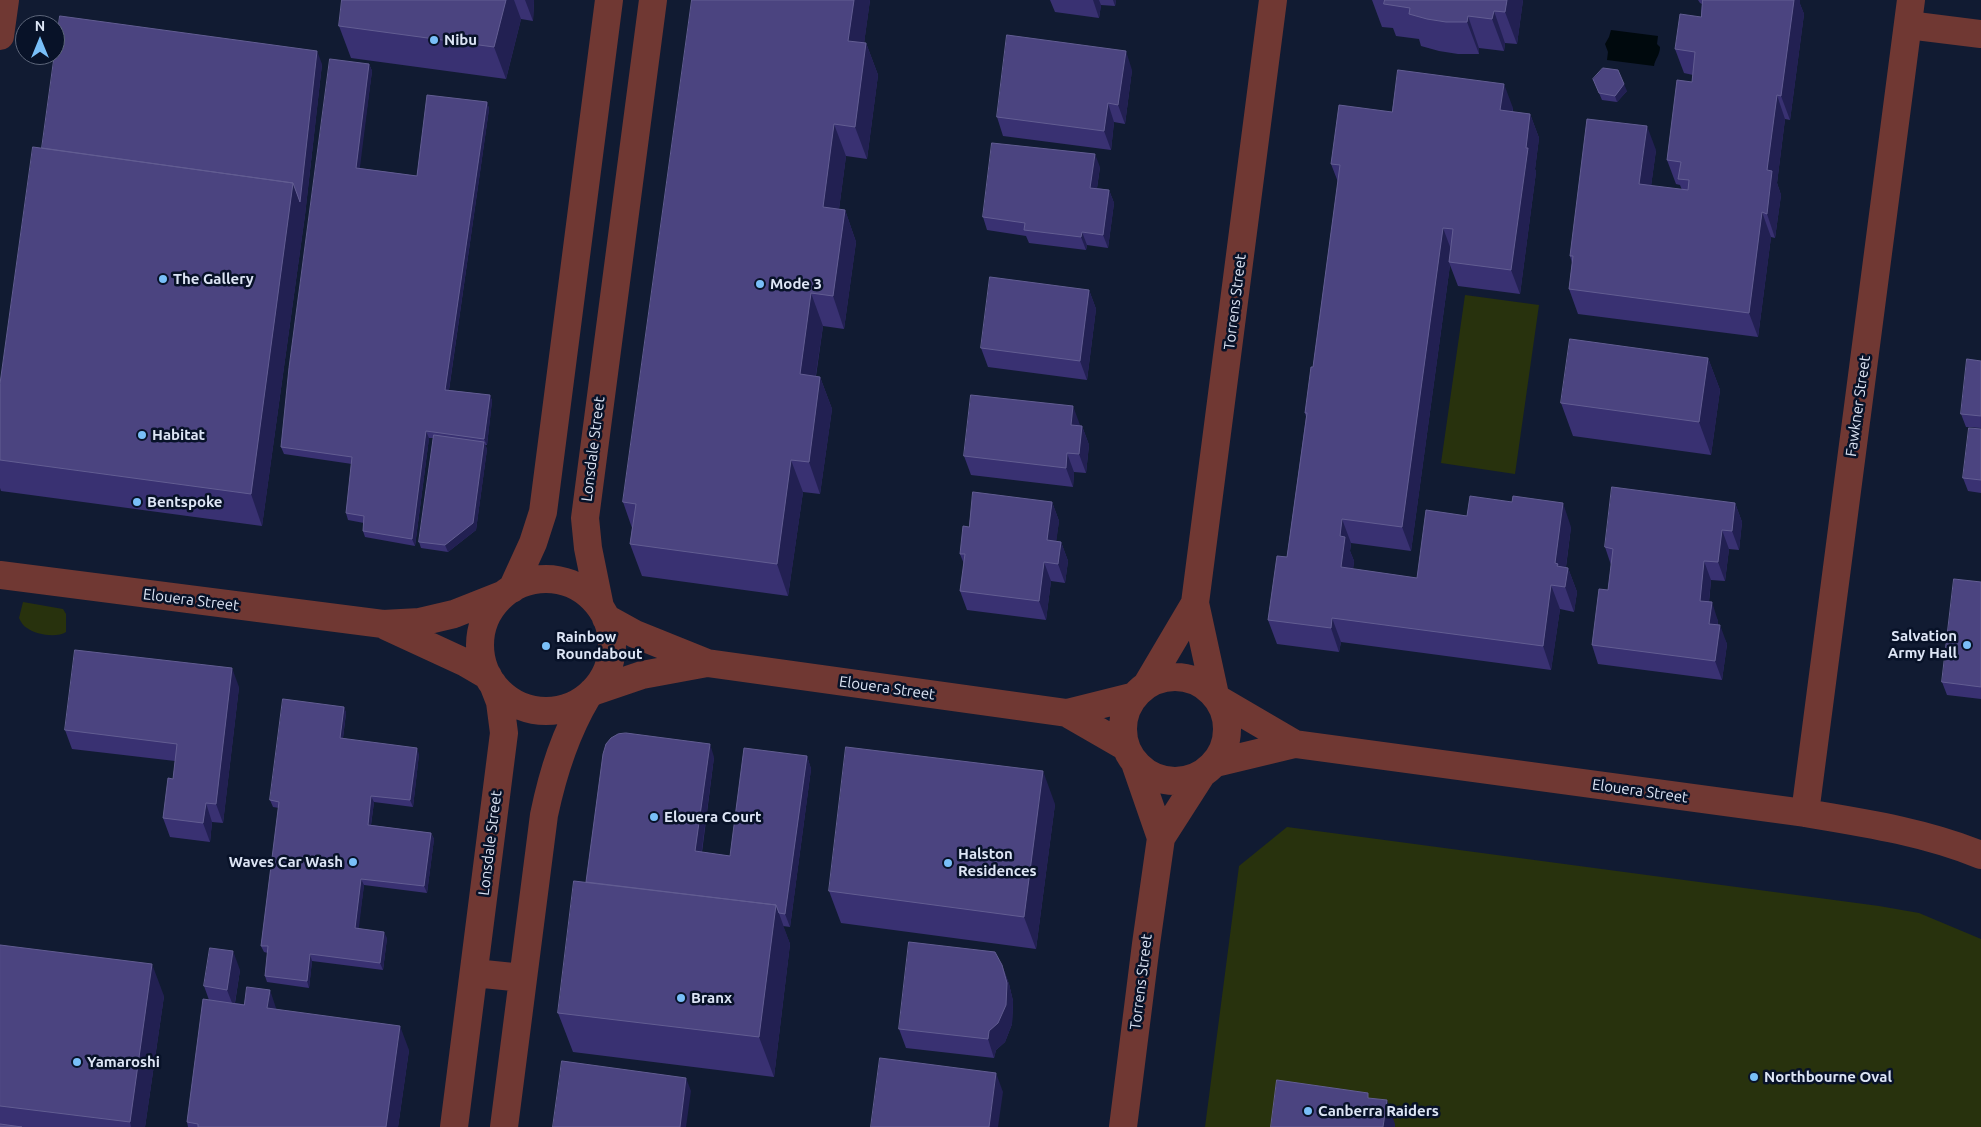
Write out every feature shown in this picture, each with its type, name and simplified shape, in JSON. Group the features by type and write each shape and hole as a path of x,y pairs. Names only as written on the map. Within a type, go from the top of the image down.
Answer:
{"street":[{"path":"0,36 5,0"},
{"path":"589,694 570,706 548,711 536,710 514,703 505,697 491,680 481,658 480,635 488,613 507,592 533,543 543,512 609,0"},
{"name":"Lonsdale Street","path":"603,613 588,548 585,518 653,0"},
{"name":"Torrens Street","path":"1216,697 1195,603 1273,0"},
{"path":"1910,12 1981,34"},
{"name":"Fawkner Street","path":"1805,813 1910,12"},
{"path":"573,286 614,291"},
{"name":"Elouera Street","path":"0,575 383,624 420,622 454,614 507,592"},
{"path":"504,1127 544,815 554,771 570,727 589,694 604,676 612,656 611,632 603,613 583,590 561,581 545,579 533,580 507,592"},
{"name":"Torrens Street","path":"1140,691 1195,603"},
{"name":"Elouera Street","path":"603,613 635,634 707,663 1066,713 1140,691"},
{"name":"Elouera Street","path":"383,624 464,662 491,680"},
{"name":"Elouera Street","path":"589,694 642,675 707,663"},
{"path":"1166,678 1184,678 1201,684 1216,697 1224,711 1227,729 1224,747 1209,768 1185,780 1167,780 1149,775 1131,755 1122,730 1130,704 1140,691 1166,678"},
{"name":"Lonsdale Street","path":"454,1127 504,733 501,709 491,680"},
{"name":"Elouera Street","path":"1216,697 1295,744 1805,813 1880,825 1920,834 1981,855"},
{"name":"Elouera Street","path":"1066,713 1131,755"},
{"name":"Elouera Street","path":"1209,768 1295,744"},
{"name":"Torrens Street","path":"1131,755 1162,838"},
{"name":"Torrens Street","path":"1123,1127 1146,944 1162,838 1209,768"},
{"path":"474,972 523,978"}],"green space":[{"path":"1465,295 1539,305 1515,474 1441,463"},
{"path":"23,602 63,609 66,614 66,632 57,635 46,635 26,627 19,618"},
{"path":"1287,827 1879,906 1919,913 1981,939 1981,1127 1205,1127 1239,866"}],"shaded area":[{"path":"1611,30 1658,36 1657,44 1660,50 1654,66 1607,60 1608,52 1605,44"}],"building":[{"path":"342,0 506,0 494,47 339,26"},
{"name":"Mode 3","path":"692,0 854,0 848,41 866,43 855,127 834,124 823,207 845,210 833,296 811,293 800,374 820,377 809,462 791,460 777,564 630,544 636,504 623,502"},
{"path":"1385,0 1507,0 1505,12 1494,11 1492,19 1468,16 1467,22 1446,22 1409,14 1410,8 1384,4"},
{"path":"1703,0 1794,0 1781,96 1777,95 1767,170 1772,171 1767,214 1762,212 1749,313 1569,289 1573,256 1570,256 1587,119 1647,126 1639,184 1688,190 1689,180 1678,179 1681,162 1667,160 1677,80 1692,82 1695,52 1675,49 1680,14 1701,17"},
{"path":"65,17 317,51 300,202 293,183 42,148 53,65 65,65"},
{"path":"1007,35 1126,51 1118,105 1108,103 1104,131 997,117"},
{"path":"330,59 369,64 356,168 417,176 427,95 487,102 445,390 490,395 484,439 426,431 412,539 363,531 364,516 346,513 352,457 281,447 289,368"},
{"path":"1603,68 1618,70 1624,84 1615,96 1599,93 1593,79"},
{"path":"1398,70 1504,84 1500,110 1530,114 1526,148 1528,148 1511,270 1449,262 1453,229 1443,228 1402,527 1342,519 1340,536 1345,537 1341,567 1417,578 1426,510 1467,516 1470,496 1512,502 1513,496 1563,503 1555,563 1558,564 1557,566 1568,568 1565,587 1551,585 1543,646 1332,618 1331,628 1268,620 1277,556 1287,557 1307,413 1305,413 1311,367 1313,367 1340,165 1331,164 1339,105 1392,112"},
{"path":"992,143 1095,154 1090,188 1109,190 1103,235 1082,232 1081,237 1024,230 1025,223 983,217"},
{"path":"33,147 293,183 251,494 0,460 0,384"},
{"path":"990,277 1089,290 1080,361 981,348"},
{"path":"1570,339 1708,358 1699,422 1561,403"},
{"path":"1967,359 1981,361 1981,416 1961,414"},
{"path":"971,395 1073,406 1071,425 1082,426 1079,454 1067,453 1066,468 964,456"},
{"path":"1969,428 1981,429 1981,480 1963,478"},
{"path":"434,435 484,442 473,523 445,545 419,542"},
{"path":"1612,487 1735,503 1732,531 1722,530 1718,562 1704,561 1700,601 1712,602 1709,624 1720,625 1715,661 1592,645 1599,589 1608,590 1613,549 1605,547"},
{"path":"973,492 1052,502 1047,540 1061,542 1058,564 1044,562 1039,601 960,591 965,554 960,554 963,526 969,527"},
{"name":"Salvation Army Hall","path":"1954,579 1981,582 1981,687 1942,682"},
{"path":"75,650 232,668 216,804 206,803 203,823 163,818 168,778 173,779 177,744 65,730"},
{"name":"Waves Car Wash","path":"283,699 344,707 340,738 417,748 410,800 371,796 368,825 431,833 424,886 361,879 355,928 384,932 380,963 310,954 307,981 265,976 268,946 261,946 279,802 270,800"},
{"name":"Elouera Court","path":"626,733 710,744 695,851 730,856 744,748 807,756 785,914 779,913 776,905 586,882 603,754 606,744 611,738 618,734"},
{"name":"Halston Residences","path":"846,747 1043,771 1024,917 829,891"},
{"name":"Branx","path":"574,881 776,905 759,1037 558,1013"},
{"path":"909,942 995,952 1002,965 1007,983 1006,1005 998,1023 989,1031 988,1039 899,1029"},
{"name":"Yamaroshi","path":"0,945 152,964 130,1122 0,1106"},
{"path":"210,948 233,951 227,990 204,986"},
{"path":"247,987 270,990 267,1008 400,1026 386,1127 198,1127 198,1124 187,1122 203,999 244,1005"},
{"path":"880,1058 996,1073 989,1127 871,1127"},
{"path":"562,1061 686,1078 680,1127 553,1127"},
{"path":"1277,1080 1368,1093 1368,1098 1387,1100 1383,1127 1271,1127"},
{"path":"0,1124 22,1127 0,1127"}],"place":[{"name":"Nibu","path":"434,40"},
{"name":"The Gallery","path":"163,279"},
{"name":"Mode 3","path":"760,284"},
{"name":"Habitat","path":"142,435"},
{"name":"Bentspoke","path":"137,502"},
{"name":"Salvation Army Hall","path":"1967,645"},
{"name":"Rainbow Roundabout","path":"546,646"},
{"name":"Elouera Court","path":"654,817"},
{"name":"Waves Car Wash","path":"353,862"},
{"name":"Halston Residences","path":"948,863"},
{"name":"Branx","path":"681,998"},
{"name":"Yamaroshi","path":"77,1062"},
{"name":"Northbourne Oval","path":"1754,1077"},
{"name":"Canberra Raiders","path":"1308,1111"}]}
